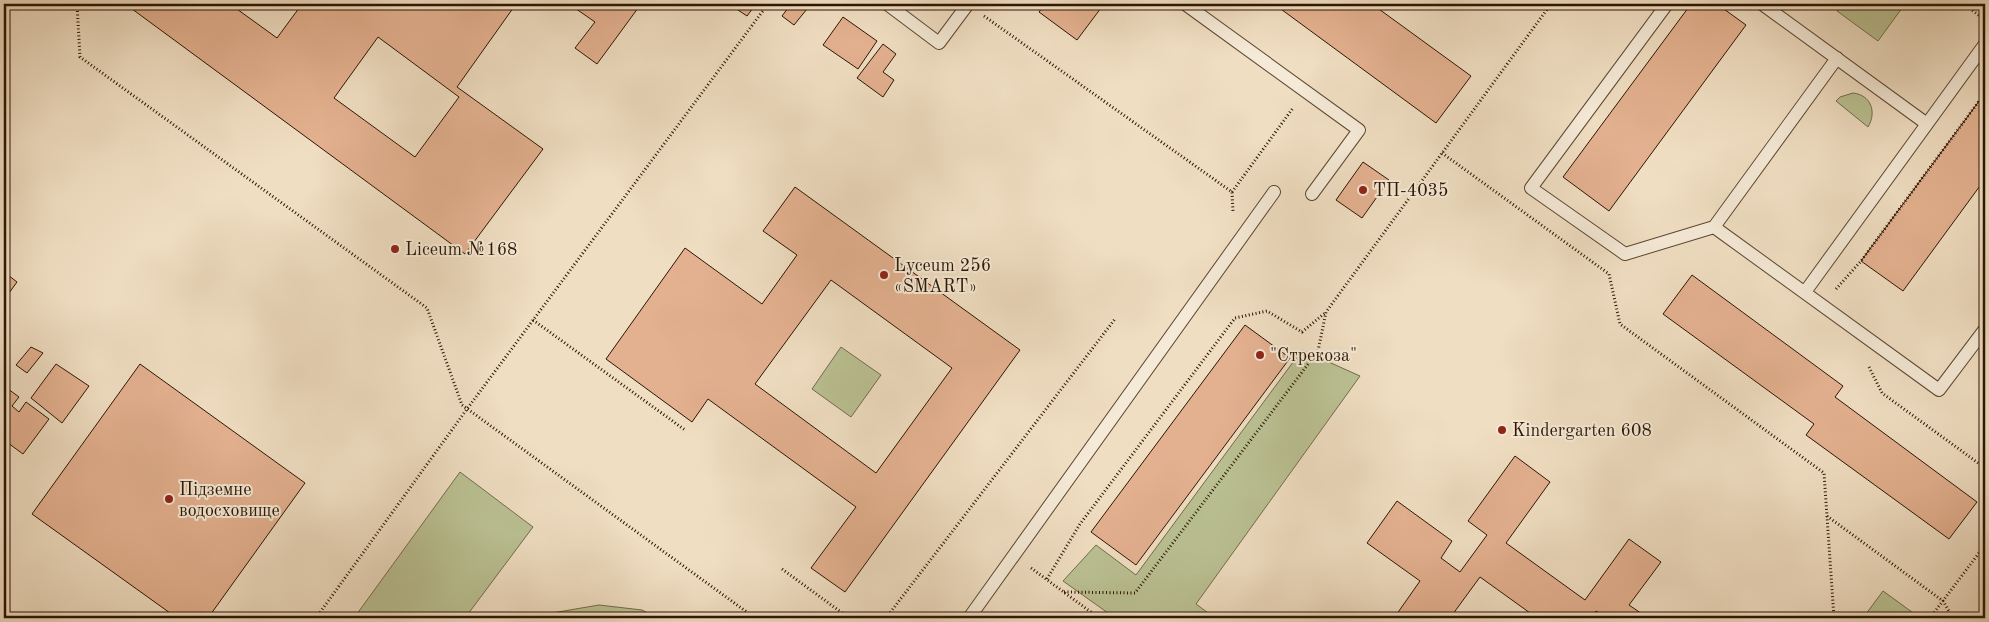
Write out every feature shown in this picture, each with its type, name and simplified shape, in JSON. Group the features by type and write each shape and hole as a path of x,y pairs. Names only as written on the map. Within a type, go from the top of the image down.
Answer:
{"lane":[{"path":"886,4 939,43 968,4"},
{"path":"1185,4 1359,130 1312,194"},
{"path":"1668,4 1531,188 1625,254 1714,226 1837,58"},
{"path":"1762,4 1927,124"},
{"path":"1805,292 1985,44"},
{"path":"969,618 1274,192"},
{"path":"1714,226 1939,390 1985,329"}],"path":[{"path":"77,4 80,57 427,308 462,405 755,618"},
{"path":"316,618 467,409 768,4"},
{"path":"968,4 1232,192"},
{"path":"1046,579 1080,524 1235,318 1267,311 1302,332 1326,312 1551,4"},
{"path":"1964,4 1985,20"},
{"path":"1233,217 1232,192 1305,91"},
{"path":"1830,296 1861,261 1985,92"},
{"path":"1442,153 1609,274 1620,324 1824,473 1834,618"},
{"path":"1064,592 1135,593 1318,351 1326,312"},
{"path":"886,618 1115,319"},
{"path":"533,320 685,430"},
{"path":"1869,367 1882,393 1985,468"},
{"path":"1827,516 1943,601 1953,618"},
{"path":"1930,618 1985,545"},
{"path":"1014,555 1099,618"},
{"path":"782,569 849,618"}],"green space":[{"path":"1842,4 1905,4 1878,41 1837,11"},
{"path":"1853,93 1864,97 1871,105 1872,116 1868,127 1836,101 1840,97"},
{"path":"841,347 881,375 851,417 812,389"},
{"path":"1302,350 1360,376 1196,604 1215,618 1115,618 1063,581 1096,545 1136,575"},
{"path":"460,472 533,527 465,618 354,618"},
{"path":"1883,591 1916,615 1914,618 1863,618"},
{"path":"599,605 642,610 657,618 542,618 552,613"}],"building":[{"path":"130,4 230,4 277,38 302,4 516,4 457,87 543,149 465,254 128,6","holes":["378,37 459,97 415,157 334,98"]},
{"path":"569,4 641,4 597,64 575,48 595,22"},
{"path":"729,4 756,4 747,16"},
{"path":"791,4 811,4 794,25 782,16"},
{"path":"1045,4 1104,4 1077,40 1039,12"},
{"path":"1274,4 1372,4 1471,76 1436,123"},
{"path":"1691,4 1717,4 1746,25 1609,211 1563,177"},
{"path":"843,17 877,41 858,69 823,45"},
{"path":"883,44 896,54 883,72 894,80 883,97 857,78"},
{"path":"1985,93 1985,179 1903,291 1861,261"},
{"name":"ТП-4035","path":"1363,162 1389,180 1362,218 1336,200"},
{"path":"795,187 1020,350 845,592 811,568 856,507 708,399 692,422 606,359 685,248 762,304 797,255 763,231","holes":["831,280 952,368 876,473 755,384"]},
{"path":"4,272 17,282 4,300"},
{"path":"1692,275 1843,386 1835,397 1977,502 1949,539 1806,435 1814,424 1663,314"},
{"path":"1245,325 1290,358 1136,565 1091,532"},
{"path":"31,347 43,353 27,373 16,365"},
{"path":"56,364 89,386 62,423 31,398"},
{"name":"Підземне водосховище","path":"140,364 305,483 208,618 177,618 32,514"},
{"path":"4,386 19,397 12,406 19,412 26,402 49,419 23,454 4,440"},
{"path":"1515,456 1550,482 1506,543 1585,600 1629,539 1661,562 1629,605 1648,618 1606,618 1596,611 1591,618 1537,618 1480,577 1450,618 1394,618 1420,581 1367,543 1397,501 1452,541 1441,558 1460,572 1487,535 1468,521"}],"place":[{"name":"ТП-4035","path":"1363,190"},
{"name":"Liceum №168","path":"395,249"},
{"name":"Lyceum 256 «SMART»","path":"884,275"},
{"name":"\"Стрекоза\"","path":"1260,355"},
{"name":"Kindergarten 608","path":"1502,430"},
{"name":"Підземне водосховище","path":"169,499"}]}
